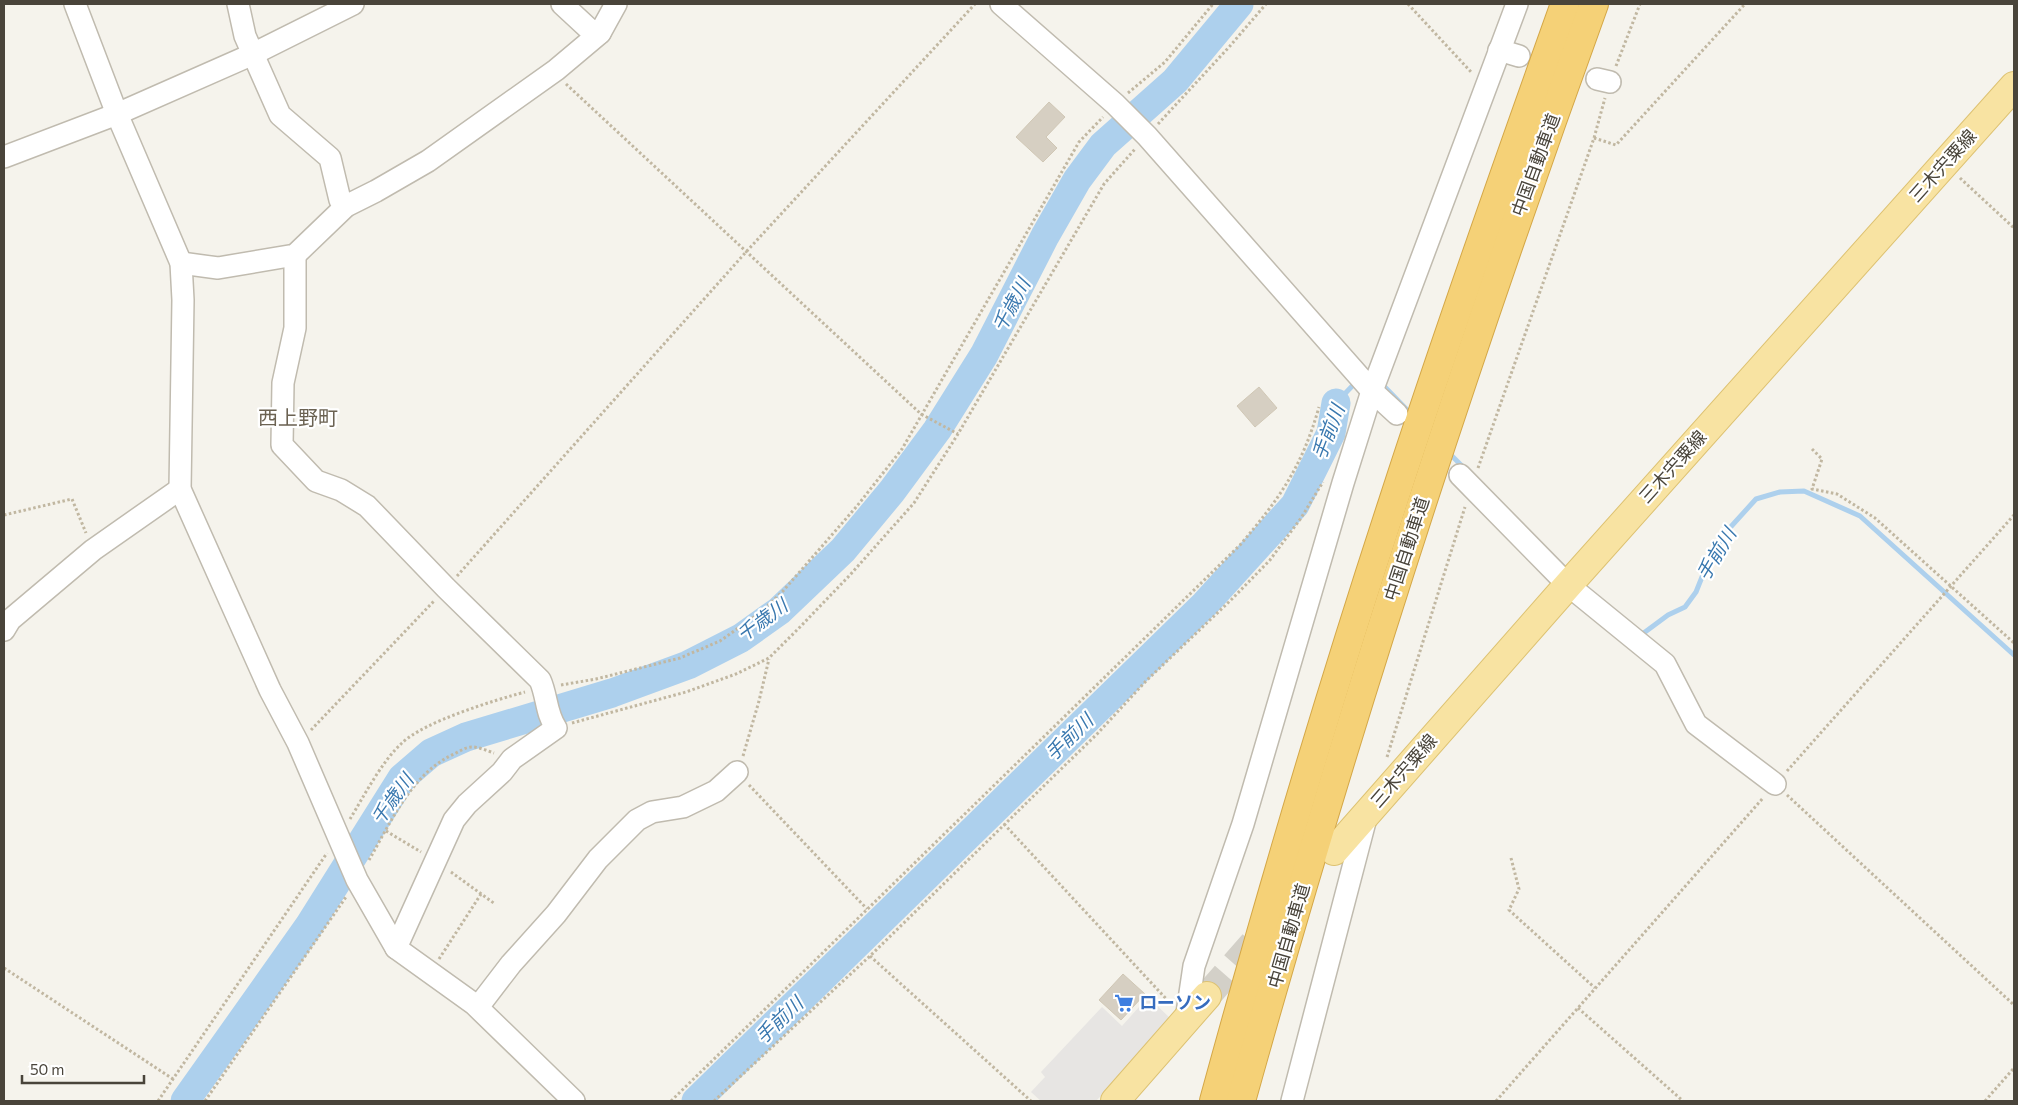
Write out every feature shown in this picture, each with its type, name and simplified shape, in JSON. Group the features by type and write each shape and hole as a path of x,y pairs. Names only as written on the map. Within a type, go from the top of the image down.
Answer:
{"highway":[{"name":"中国自動車道","path":"1214,1101 1307,777 1392,503 1494,201 1565,4"},
{"name":"中国自動車道","path":"1241,1101 1333,786 1424,498 1525,196 1594,4"}],"main road":[{"name":"三木宍粟線","path":"1334,852 1568,585 2014,86"},
{"path":"1115,1101 1207,996"}],"street":[{"path":"75,4 117,114 180,263 183,300 180,489 270,690 298,743 355,875 396,948 478,1007 574,1101"},
{"path":"238,4 244,36 280,115 330,158 340,200 346,206"},
{"path":"4,157 117,114 253,54 352,4"},
{"path":"562,4 589,29 600,34"},
{"path":"180,263 218,268 295,255 346,206 376,191 428,160 556,70 600,34 616,4"},
{"path":"1001,4 1117,106 1144,133 1372,391 1397,414"},
{"path":"1186,1020 1194,966 1243,824 1343,483 1372,391 1485,86 1509,53 1517,4"},
{"path":"295,255 294,328 283,383 282,445 316,481 341,490 367,506 446,588 540,680 545,691 553,724 512,759 502,772 467,804 454,820 396,948"},
{"path":"1466,481 1568,585 1665,664 1696,724 1776,784"},
{"path":"4,630 10,620 93,550 180,489"},
{"path":"478,1007 511,964 556,914 598,860 637,820 652,812 683,807 716,791 737,772"},
{"path":"1292,1101 1368,812"}],"path":[{"path":"298,743 446,588 746,252 975,4"},
{"path":"158,1101 340,839 372,781 402,743 441,721 511,696 545,691 680,658 720,641 761,612 783,591 857,506 902,449 1079,142 1165,62 1213,4"},
{"path":"553,724 686,692 736,674 769,658 850,575 914,504 958,434 1104,184 1144,133 1230,46 1266,4"},
{"path":"1408,4 1485,86"},
{"path":"1384,766 1466,481 1594,138 1603,81 1640,4"},
{"path":"1594,138 1616,145 1745,4"},
{"path":"556,70 566,85 921,414 958,434"},
{"path":"1945,164 2014,228"},
{"path":"671,1101 1240,544 1272,508 1297,468 1310,438 1319,407"},
{"path":"1812,449 1822,459 1812,489 1837,494 1875,518 2014,642"},
{"path":"714,1101 870,956 1098,733 1146,681 1232,599 1270,560 1301,518 1326,477"},
{"path":"4,515 72,499 93,550"},
{"path":"1496,1101 2014,515"},
{"path":"769,658 752,728 737,772 867,909"},
{"path":"205,1101 406,798 430,768 457,752 474,747 512,759"},
{"path":"1776,784 2014,1005"},
{"path":"1004,824 1186,1020"},
{"path":"1511,858 1519,889 1509,910 1595,988"},
{"path":"431,972 481,894"},
{"path":"870,956 1031,1101"},
{"path":"4,968 173,1079"},
{"path":"1578,1008 1683,1101"},
{"path":"1985,1101 2014,1068"}],"shaded area":[{"path":"1148,997 1172,1020 1096,1101 1041,1101 1031,1092 1045,1077 1041,1072 1102,1007 1122,1026"}],"building":[{"path":"1049,102 1065,117 1046,137 1057,148 1043,162 1016,137"},
{"path":"1259,387 1277,408 1255,427 1237,406"},
{"path":"1123,974 1145,994 1121,1020 1099,1000"}],"waterway":[{"name":"千歳川","path":"185,1101 309,926 402,778 431,753 466,737 612,693 688,665 741,638 779,611 843,550 892,491 937,430 984,355 1045,236 1077,180 1103,145 1175,81 1239,4"},
{"name":"手前川","path":"1336,403 1357,381"},
{"name":"手前川","path":"1380,382 1413,416"},
{"name":"手前川","path":"696,1101 1205,604 1295,505 1331,433 1336,403"},
{"name":"手前川","path":"1448,452 1465,469"},
{"name":"手前川","path":"1640,634 1668,615 1685,607 1696,592 1708,562 1727,531 1756,499 1780,492 1804,491 1860,516 2014,655"}],"tunnel":[{"path":"1207,996 1264,931"}],"place":[{"name":"ローソン","path":"1124,1003"}],"district":[{"name":"西上野町","path":"298,418"}]}
